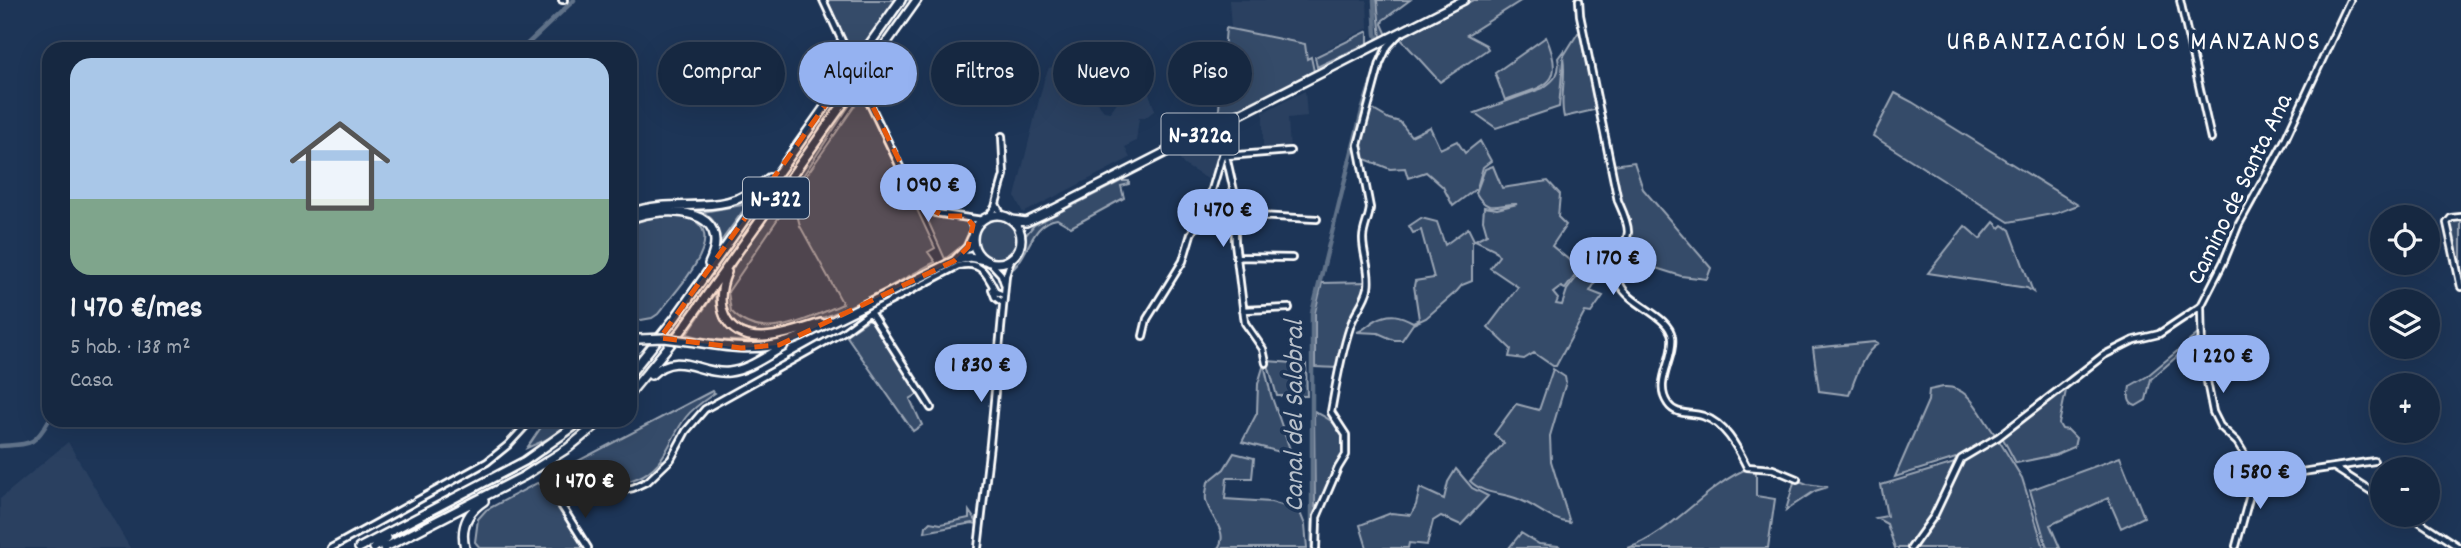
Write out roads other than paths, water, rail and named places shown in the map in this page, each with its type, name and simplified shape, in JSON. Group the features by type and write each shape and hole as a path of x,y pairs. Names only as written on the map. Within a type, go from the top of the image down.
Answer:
{"highway":[{"name":"N-322","path":"637,366 656,344 901,0"},
{"name":"N-322","path":"637,386 675,340 917,0"},
{"name":"N-322a","path":"1030,221 1464,0"},
{"path":"637,211 735,201 761,186 792,151"},
{"path":"637,217 653,213 682,212 696,214 709,226 714,238 713,253 692,292"},
{"path":"954,261 968,247 974,232 985,219 1002,216 1012,220 1030,221"},
{"path":"1012,220 1018,229 1020,242"},
{"path":"637,388 654,372 669,365 682,363 717,372 731,372 750,365 800,337 954,261 969,257 998,263 1012,257 1022,232 1030,221"},
{"path":"974,232 976,251 987,261"},
{"path":"733,258 722,284 721,308 731,325 746,334 765,337 792,332 851,312"},
{"path":"637,339 664,338 755,348 779,345 800,337"},
{"path":"359,548 525,461 573,427"},
{"path":"384,548 557,456 593,427"},
{"path":"465,548 463,533 468,516 477,505 501,488"},
{"path":"374,548 408,524"}],"street":[{"path":"823,0 866,97 912,192 920,203 935,213 985,219 996,203 1004,175 1002,136"},
{"path":"1578,0 1618,201 1627,224 1628,233 1618,281 1624,291 1662,321 1671,333 1672,343 1662,386 1668,404 1674,410 1700,415 1717,424 1735,442 1747,467 1773,469 1797,479"},
{"path":"2180,0 2211,139"},
{"name":"Camino de Santa Ana","path":"1911,548 1934,516 1961,460 1998,437 2104,355 2134,340 2159,334 2201,306 2239,224 2283,144 2350,0"},
{"path":"1316,548 1317,517 1346,455 1346,435 1331,412 1346,337 1368,288 1363,231 1370,208 1358,145 1380,64 1399,33"},
{"path":"1219,124 1234,191 1236,257 1245,323 1263,349 1266,363"},
{"path":"1143,336 1147,318 1183,261 1191,234 1207,207 1224,149"},
{"path":"1226,156 1290,151"},
{"path":"996,203 1002,216"},
{"path":"1235,215 1317,219"},
{"path":"2461,217 2451,218 2447,223 2461,287"},
{"path":"969,218 974,232"},
{"path":"978,548 1003,303 1008,266 1012,257"},
{"path":"1236,257 1292,258"},
{"path":"987,261 1001,274 1005,288"},
{"path":"588,548 561,505 559,497 565,488 573,485 618,491 634,488 648,481 671,459 695,419 705,409 844,332 870,312 965,265 981,267 996,292 1004,295"},
{"path":"991,281 995,297 1003,303"},
{"path":"2201,306 2202,356 2213,412 2220,426 2242,448 2256,473 2236,546"},
{"path":"1243,310 1289,308"},
{"path":"870,312 931,408"},
{"path":"331,548 487,462 525,427"},
{"path":"2256,473 2290,473 2370,462"},
{"path":"2334,467 2370,490"},
{"path":"2428,527 2460,548"}],"waterway":[{"path":"529,42 574,0"},
{"name":"Canal del Salobral","path":"1312,548 1312,313 1362,111 1382,50 1376,34 1374,0"},
{"path":"0,446 35,440 44,427"}],"district":[{"name":"URBANIZACIÓN LOS MANZANOS","path":"2134,39"}]}
